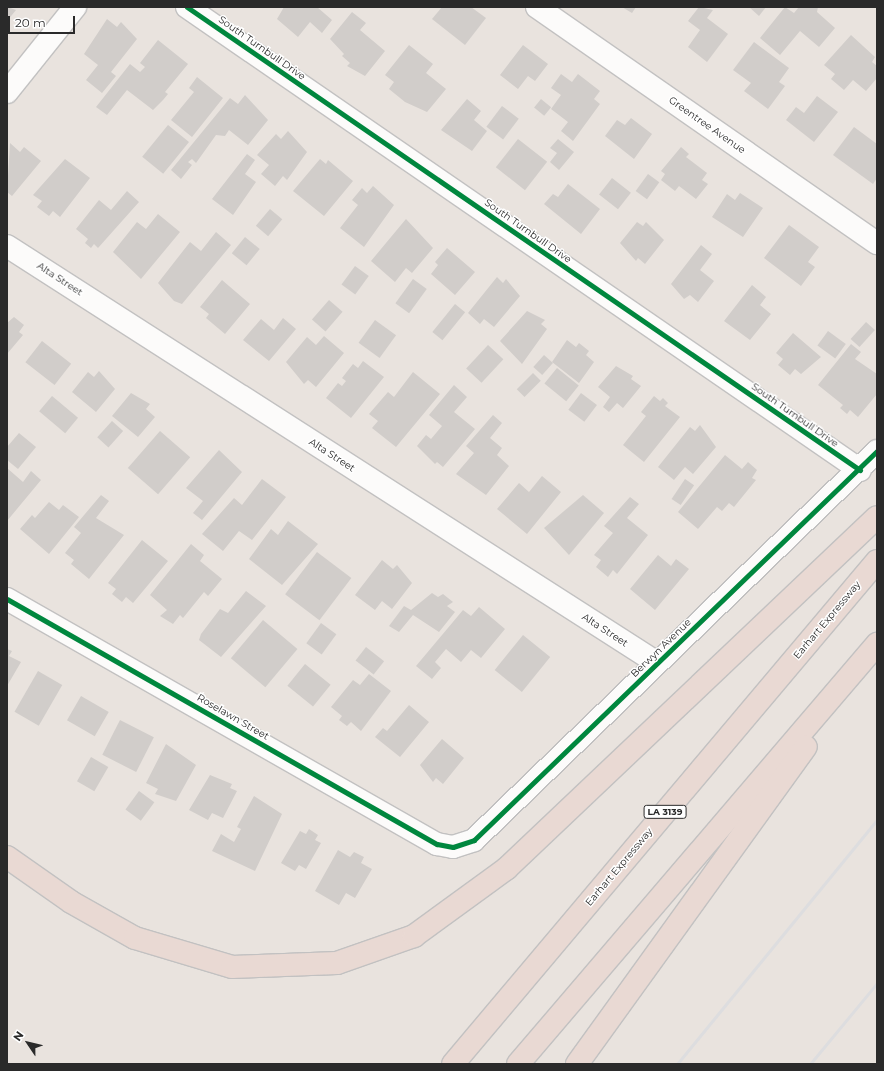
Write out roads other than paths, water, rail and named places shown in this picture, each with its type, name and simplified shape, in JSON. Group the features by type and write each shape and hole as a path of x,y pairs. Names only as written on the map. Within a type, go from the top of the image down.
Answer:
{"highway":[{"path":"7,857 71,902 135,938 232,967 337,963 414,936 506,869 877,518"},
{"name":"Earhart Expressway","path":"453,1064 877,561"},
{"path":"518,1064 877,644"},
{"path":"577,1064 877,649"}],"street":[{"path":"7,92 75,7"},
{"name":"South Turnbull Drive","path":"187,7 860,470"},
{"name":"Greentree Avenue","path":"537,7 877,243"},
{"name":"Alta Street","path":"7,246 657,664"},
{"name":"Berwyn Avenue","path":"451,846 474,840 860,470 877,451"},
{"name":"Roselawn Street","path":"7,599 437,844 451,846"}],"railway":[{"path":"677,1064 877,820"},
{"path":"810,1064 877,983"}]}
